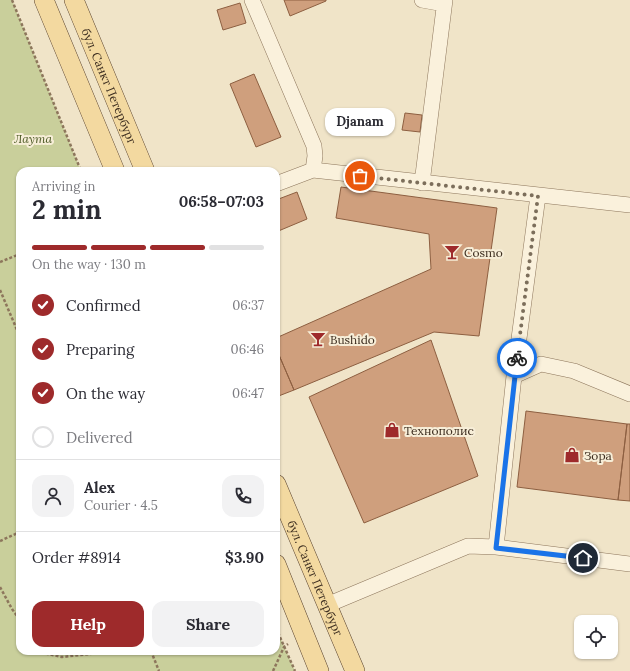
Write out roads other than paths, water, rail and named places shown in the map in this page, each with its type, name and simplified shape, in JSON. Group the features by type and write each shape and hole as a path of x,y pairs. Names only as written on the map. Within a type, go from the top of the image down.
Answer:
{"main road":[{"path":"44,0 112,167"},
{"name":"бул. Санкт Петербург","path":"74,0 144,167"},
{"name":"бул. Санкт Петербург","path":"280,493 355,671"},
{"path":"280,574 320,671"}],"street":[{"path":"252,0 314,146 315,156 313,170"},
{"path":"422,0 444,2 422,183"},
{"path":"280,182 313,170 630,205"},
{"path":"496,548 514,376 538,196"},
{"path":"514,376 541,364 574,371 630,394"},
{"path":"327,605 468,546 630,564"}],"place":[{"name":"Djanam","path":"360,176"},
{"name":"Cosmo","path":"452,252"},
{"name":"Bushido","path":"318,339"},
{"name":"Технополис","path":"392,430"},
{"name":"Зора","path":"572,455"}],"park label":[{"name":"Лаута","path":"33,138"}]}
